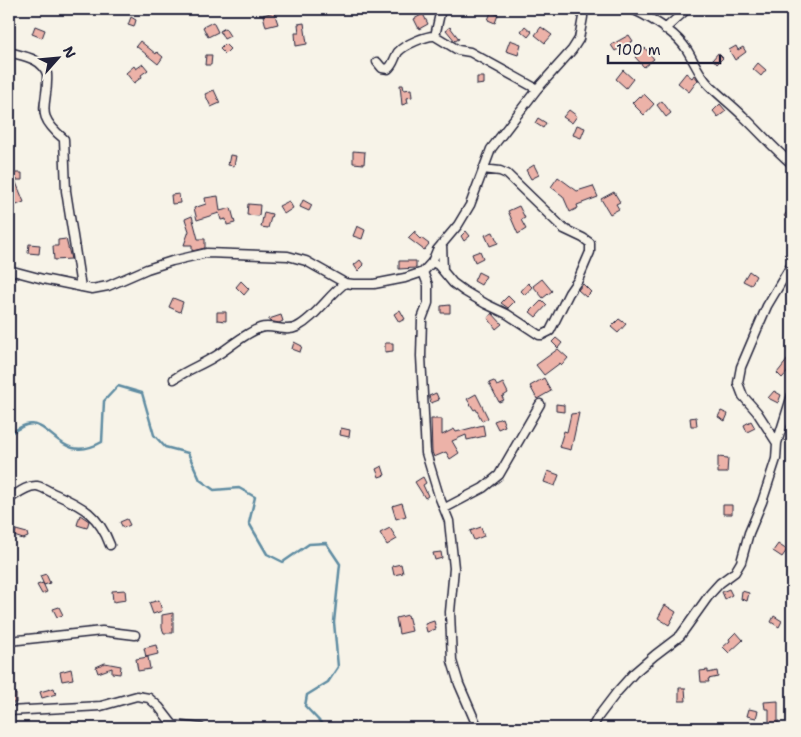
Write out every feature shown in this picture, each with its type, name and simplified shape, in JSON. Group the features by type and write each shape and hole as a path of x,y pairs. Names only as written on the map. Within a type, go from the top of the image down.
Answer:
{"street":[{"path":"435,36 441,9"},
{"path":"9,270 81,287 99,288 147,269 207,253 288,256 306,261 345,283 374,284 423,272 458,225 470,205 491,150 537,88 572,50 579,39 583,17 582,9"},
{"path":"632,9 657,22 686,48 698,71 708,84 742,114 792,164"},
{"path":"664,29 687,9"},
{"path":"377,62 382,68 388,69 393,66 400,50 424,37 435,36 458,50 470,52 537,88"},
{"path":"9,52 26,56 38,62 46,70 48,79 44,103 45,114 47,122 64,139 66,191 81,287"},
{"path":"432,262 444,270 453,282 464,291 542,335 550,331 569,293 578,280 590,252 590,243 564,229 507,174 500,171 483,169"},
{"path":"442,244 444,270"},
{"path":"777,443 744,396 738,382 741,367 767,306 792,264"},
{"path":"423,272 428,285 428,303 422,319 420,356 426,453 449,521 454,568 450,612 452,661 459,684 478,728"},
{"path":"174,379 215,357 257,329 265,327 284,330 295,328 312,315 345,283"},
{"path":"592,728 617,692 634,673 680,636 699,612 710,594 720,583 735,572 741,562 749,533 762,502 776,459 777,443 792,394"},
{"path":"445,508 482,488 499,475 540,404"},
{"path":"9,498 30,487 38,486 77,504 96,518 106,532 110,545"},
{"path":"9,641 102,631 135,635"},
{"path":"9,711 101,706 137,696 148,698 173,726 201,728"}],"building":[{"path":"274,12 278,24 266,27 263,15"},
{"path":"491,12 498,15 495,23 488,20"},
{"path":"423,14 428,24 419,29 414,19"},
{"path":"131,17 136,20 134,27 128,25"},
{"path":"213,22 218,32 208,37 203,27"},
{"path":"304,23 307,44 296,46 295,33 299,33 298,24"},
{"path":"35,26 45,30 42,38 32,34"},
{"path":"525,26 532,32 528,37 521,31"},
{"path":"450,27 459,39 455,41 446,30"},
{"path":"541,27 552,35 545,43 535,35"},
{"path":"225,28 230,36 224,39 220,31"},
{"path":"629,35 633,41 615,51 611,45"},
{"path":"510,40 521,44 518,55 506,51"},
{"path":"140,41 156,54 157,52 163,57 158,64 136,46"},
{"path":"225,44 230,49 225,54 220,49"},
{"path":"736,46 738,50 743,47 746,52 735,60 729,50"},
{"path":"645,48 654,59 644,67 635,57"},
{"path":"718,53 723,58 717,64 713,59"},
{"path":"206,55 212,55 211,65 205,65"},
{"path":"758,63 766,70 761,76 753,69"},
{"path":"143,64 148,70 134,83 126,73 134,66 136,69"},
{"path":"623,70 633,79 626,88 616,79"},
{"path":"686,73 692,78 694,75 698,80 689,92 678,83"},
{"path":"477,77 484,77 484,84 477,85"},
{"path":"400,85 403,85 404,90 411,89 412,97 407,98 408,103 402,105"},
{"path":"214,90 220,103 211,107 205,94"},
{"path":"644,94 654,104 644,115 632,103"},
{"path":"662,101 671,113 666,117 657,105"},
{"path":"720,104 726,111 718,117 713,111"},
{"path":"569,110 577,116 572,123 563,117"},
{"path":"538,118 546,123 543,128 535,123"},
{"path":"577,125 585,128 581,138 573,135"},
{"path":"353,151 365,152 364,164 353,163"},
{"path":"230,155 236,156 234,166 228,165"},
{"path":"534,165 539,175 531,179 526,170"},
{"path":"9,166 12,173 22,173 22,180 15,180 24,202 9,208"},
{"path":"558,177 577,191 593,186 598,197 577,205 578,208 570,212 563,196 551,187"},
{"path":"614,192 620,202 616,204 619,209 610,214 601,199"},
{"path":"179,194 180,203 172,204 171,195"},
{"path":"218,196 220,211 231,208 235,223 227,225 226,219 221,220 219,213 197,220 194,208 206,204 205,198"},
{"path":"303,200 312,205 309,211 300,207"},
{"path":"289,201 293,208 284,214 279,206"},
{"path":"248,204 260,205 259,216 247,215"},
{"path":"519,206 525,218 521,220 526,229 518,234 508,211"},
{"path":"789,209 792,212 792,216 789,220 784,216"},
{"path":"264,212 272,214 268,228 261,227"},
{"path":"192,216 198,239 205,239 205,248 192,251 192,245 184,245 189,231 185,219"},
{"path":"357,226 365,230 362,239 353,236"},
{"path":"415,231 415,234 420,239 429,244 424,250 408,238"},
{"path":"466,231 470,236 464,241 461,236"},
{"path":"493,232 498,243 490,246 485,235"},
{"path":"66,239 71,259 54,260 53,246 58,246 58,240"},
{"path":"29,244 40,245 39,254 28,253"},
{"path":"480,251 483,258 475,262 472,254"},
{"path":"360,260 364,265 358,271 354,265"},
{"path":"399,261 416,261 416,268 399,269"},
{"path":"749,271 756,276 751,285 743,281"},
{"path":"478,272 486,276 481,285 474,281"},
{"path":"542,279 552,291 543,298 533,286"},
{"path":"241,281 249,289 244,295 236,287"},
{"path":"528,283 532,287 525,295 521,291"},
{"path":"583,284 591,292 586,297 578,290"},
{"path":"508,296 514,302 508,308 501,303"},
{"path":"173,298 183,302 180,312 169,307"},
{"path":"542,300 547,305 536,317 530,312"},
{"path":"450,305 450,313 441,313 441,306"},
{"path":"400,310 405,319 399,322 394,314"},
{"path":"217,312 226,312 226,321 217,320"},
{"path":"492,313 502,324 496,329 488,318"},
{"path":"281,315 283,321 279,323 269,321 269,319"},
{"path":"619,319 626,324 618,333 611,327"},
{"path":"556,338 562,343 558,348 552,342"},
{"path":"294,342 302,346 300,352 292,349"},
{"path":"385,343 393,343 393,351 385,352"},
{"path":"558,349 568,358 562,365 560,363 544,375 536,365"},
{"path":"792,354 792,367 782,378 777,373"},
{"path":"544,378 551,391 537,399 530,386"},
{"path":"494,381 497,386 503,383 508,393 502,397 504,400 499,402 489,383"},
{"path":"774,391 781,395 778,403 768,398"},
{"path":"436,393 439,400 431,403 429,396"},
{"path":"476,394 488,418 482,421 476,409 474,410 467,399"},
{"path":"556,404 564,405 564,412 556,411"},
{"path":"721,411 728,414 725,421 718,417"},
{"path":"579,413 571,450 559,447 564,431 567,432 571,414"},
{"path":"696,417 697,426 691,426 690,418"},
{"path":"502,418 505,426 498,429 494,421"},
{"path":"431,419 442,419 442,435 454,429 456,432 483,425 485,436 467,440 466,435 452,441 459,453 450,459 446,452 434,457 432,452"},
{"path":"751,421 755,428 747,432 744,425"},
{"path":"341,428 350,430 349,437 340,435"},
{"path":"718,457 728,458 727,473 718,473"},
{"path":"382,466 385,475 379,477 376,469"},
{"path":"548,471 559,475 555,486 544,482"},
{"path":"423,477 426,483 423,485 428,496 425,498 415,482"},
{"path":"402,503 406,516 396,519 392,506"},
{"path":"723,505 732,505 732,514 723,514"},
{"path":"80,515 89,521 87,528 77,525"},
{"path":"127,519 130,525 123,528 120,522"},
{"path":"481,527 484,536 474,540 470,531"},
{"path":"390,528 397,539 387,545 380,533"},
{"path":"16,530 27,533 28,537 23,539 14,536"},
{"path":"778,544 787,550 782,557 773,551"},
{"path":"441,552 442,558 435,560 433,553"},
{"path":"401,564 403,573 394,575 392,566"},
{"path":"46,574 50,583 44,585 40,576"},
{"path":"43,583 47,592 42,594 37,585"},
{"path":"729,589 732,595 725,599 722,592"},
{"path":"125,590 126,600 113,602 112,591"},
{"path":"742,591 749,593 747,601 741,599"},
{"path":"159,600 162,611 153,614 149,603"},
{"path":"665,605 676,612 669,625 658,618"},
{"path":"59,607 63,615 57,617 53,609"},
{"path":"173,613 173,633 164,633 162,615"},
{"path":"408,615 412,631 399,634 396,618"},
{"path":"774,616 782,621 779,627 771,622"},
{"path":"434,621 436,629 427,632 425,624"},
{"path":"736,632 743,640 729,653 723,647"},
{"path":"156,645 158,654 146,657 144,648"},
{"path":"148,657 150,669 138,671 136,659"},
{"path":"105,663 121,666 120,674 112,673 112,668 98,673 96,667"},
{"path":"71,669 73,679 62,681 60,672"},
{"path":"708,670 708,673 717,671 718,677 708,679 709,682 701,682 700,671"},
{"path":"54,688 56,694 42,698 40,692"},
{"path":"679,688 685,688 686,701 679,701"},
{"path":"9,694 16,694 16,703 9,703"},
{"path":"778,701 778,725 769,725 769,709 765,709 764,702"},
{"path":"749,709 758,711 756,718 747,716"}],"waterway":[{"path":"9,434 26,425 35,425 43,428 66,445 76,448 87,448 102,442 104,401 118,386 142,393 154,435 165,447 188,453 200,480 214,490 239,488 255,497 249,523 267,554 283,562 309,544 326,543 340,564 334,622 338,667 328,682 307,695 305,706 326,728"}]}
